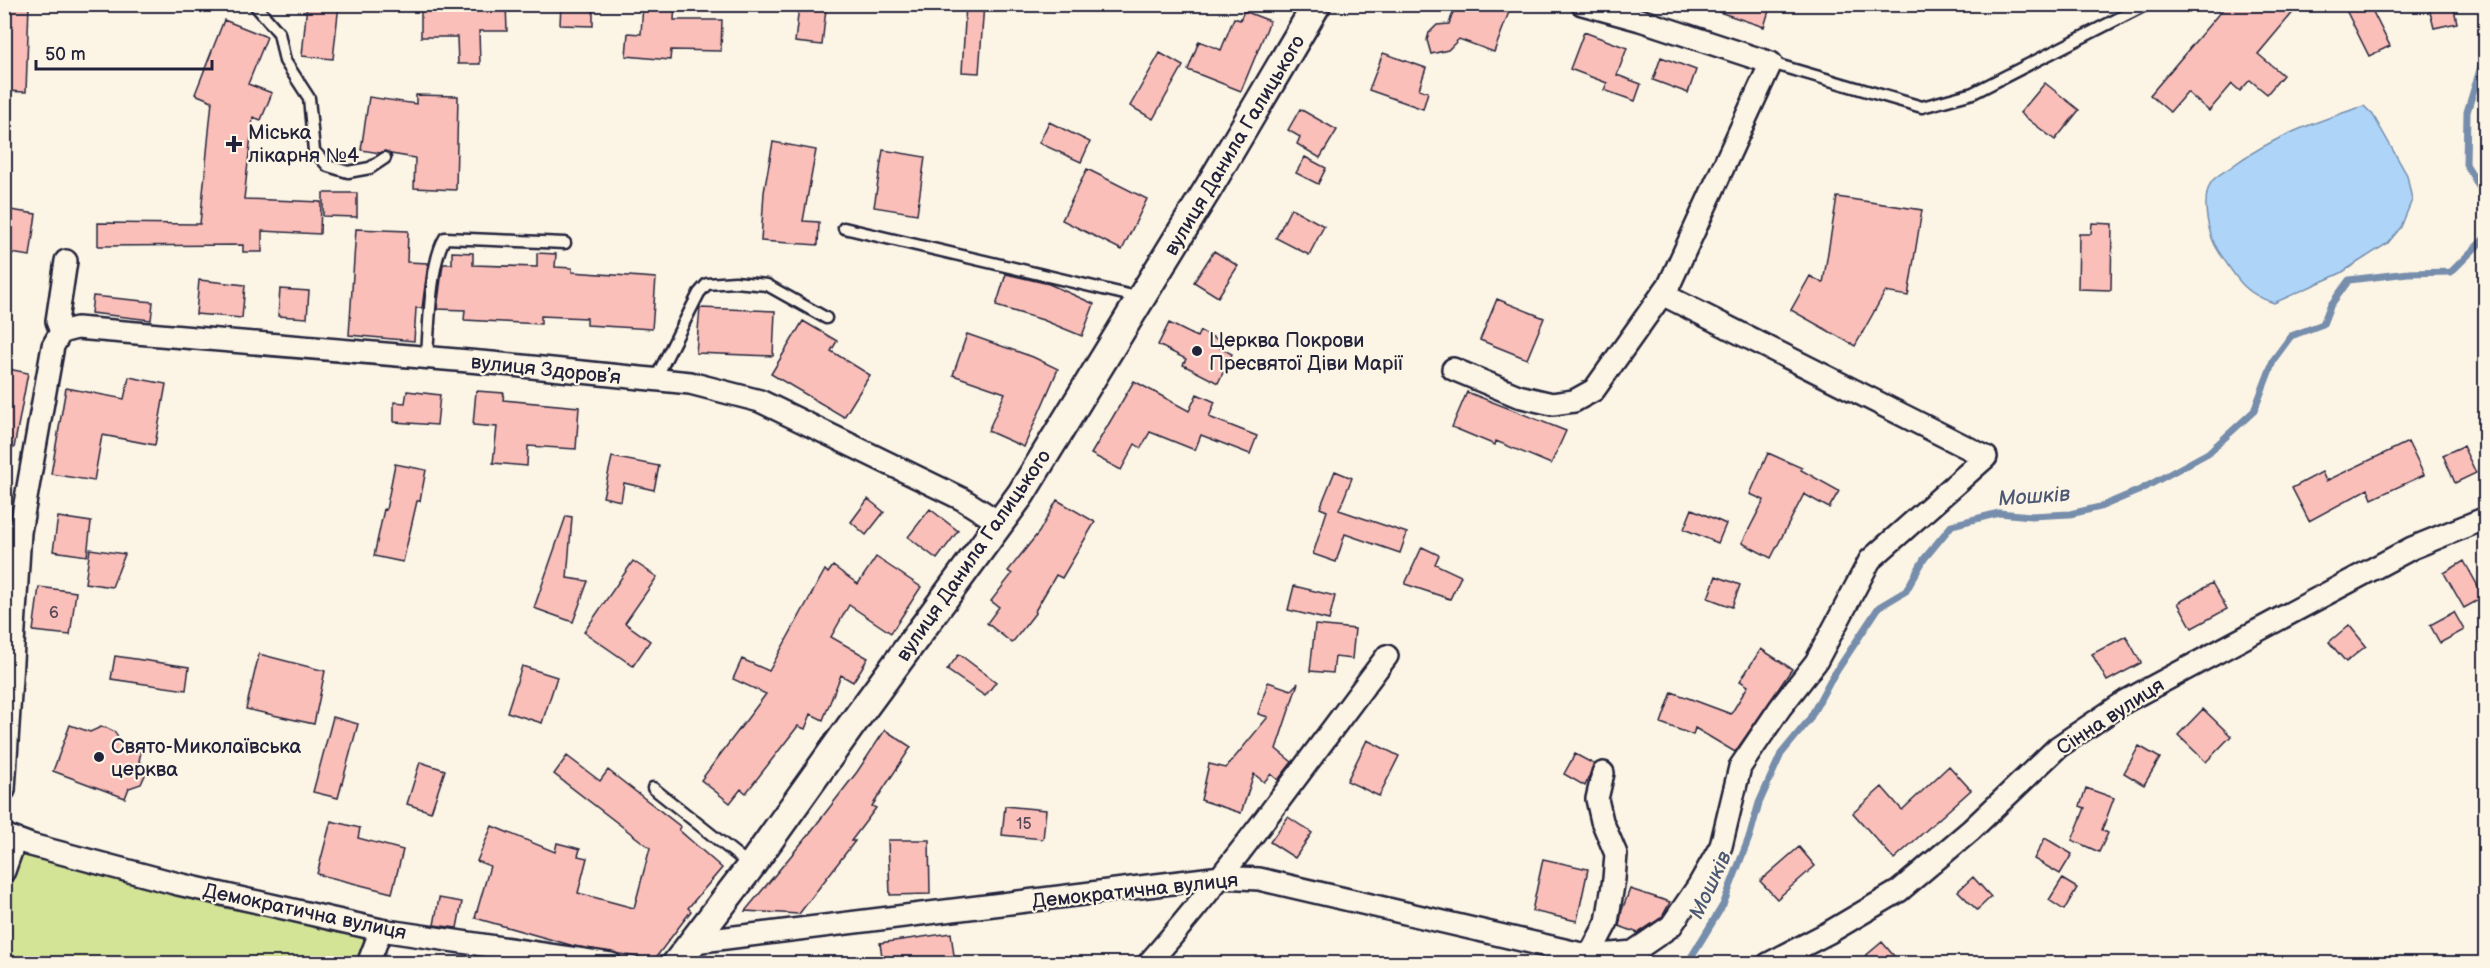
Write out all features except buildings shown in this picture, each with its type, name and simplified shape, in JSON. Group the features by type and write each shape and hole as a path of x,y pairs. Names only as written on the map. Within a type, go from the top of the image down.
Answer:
{"street":[{"name":"вулиця Данила Галицького","path":"676,963 752,866 850,727 1021,494 1142,298 1317,4"},
{"path":"1453,369 1518,396 1552,404 1574,401 1594,390 1670,283 1771,63 1643,12 1582,4"},
{"path":"4,790 16,531 53,346 61,332 57,321 66,261"},
{"path":"1637,959 1671,926 1699,885 1721,846 1740,767 1780,708 1816,662 1870,560 1986,456 1662,294"},
{"name":"вулиця Здоровʼя","path":"61,332 77,328 427,357 690,383 760,401 962,499 1000,523"},
{"name":"Сінна вулиця","path":"1768,963 1828,933 1899,891 1971,830 2058,747 2126,702 2412,549 2486,518"},
{"path":"1148,963 1247,845 1291,783 1388,656"},
{"path":"1587,960 1607,922 1616,854 1602,820 1597,799 1603,773"},
{"path":"4,871 10,837"},
{"name":"Демократична вулиця","path":"10,837 178,884 381,930 611,963"},
{"name":"Демократична вулиця","path":"694,942 1221,877 1259,879 1587,960 1637,959"},
{"path":"368,963 381,930"}],"lane":[{"path":"254,4 279,33 285,61 309,98 314,151 328,166 348,172 370,168 385,158"},
{"path":"1771,63 1922,107 1973,93 2147,4"},
{"path":"844,228 1142,298"},
{"path":"427,357 436,268 440,247 445,238 565,243"},
{"path":"655,380 699,293 707,284 735,282 767,285 826,318"},
{"path":"653,788 752,866"}],"green space":[{"path":"4,843 225,908 386,937 373,963 5,963"}],"water":[{"path":"2364,106 2373,115 2407,175 2412,200 2401,227 2388,243 2341,273 2274,303 2263,299 2241,283 2215,245 2207,217 2208,188 2218,175 2262,147 2312,124"}],"waterway":[{"path":"2486,50 2467,112 2466,164 2486,199"},
{"name":"Мошків","path":"1683,964 1690,959 1723,905 1750,835 1759,803 1781,754 1809,720 1830,681 1879,607 1906,591 1924,559 1952,525 1999,513 2031,516 2070,514 2100,507 2140,490 2208,453 2254,411 2274,359 2291,336 2323,324 2330,306 2349,280 2408,273 2451,272 2486,237"}],"place":[{"name":"Міська лікарня №4","path":"234,144"},
{"name":"Церква Покрови Пресвятої Діви Марії","path":"1197,351"},
{"name":"Свято-Миколаївська церква","path":"99,757"}]}
